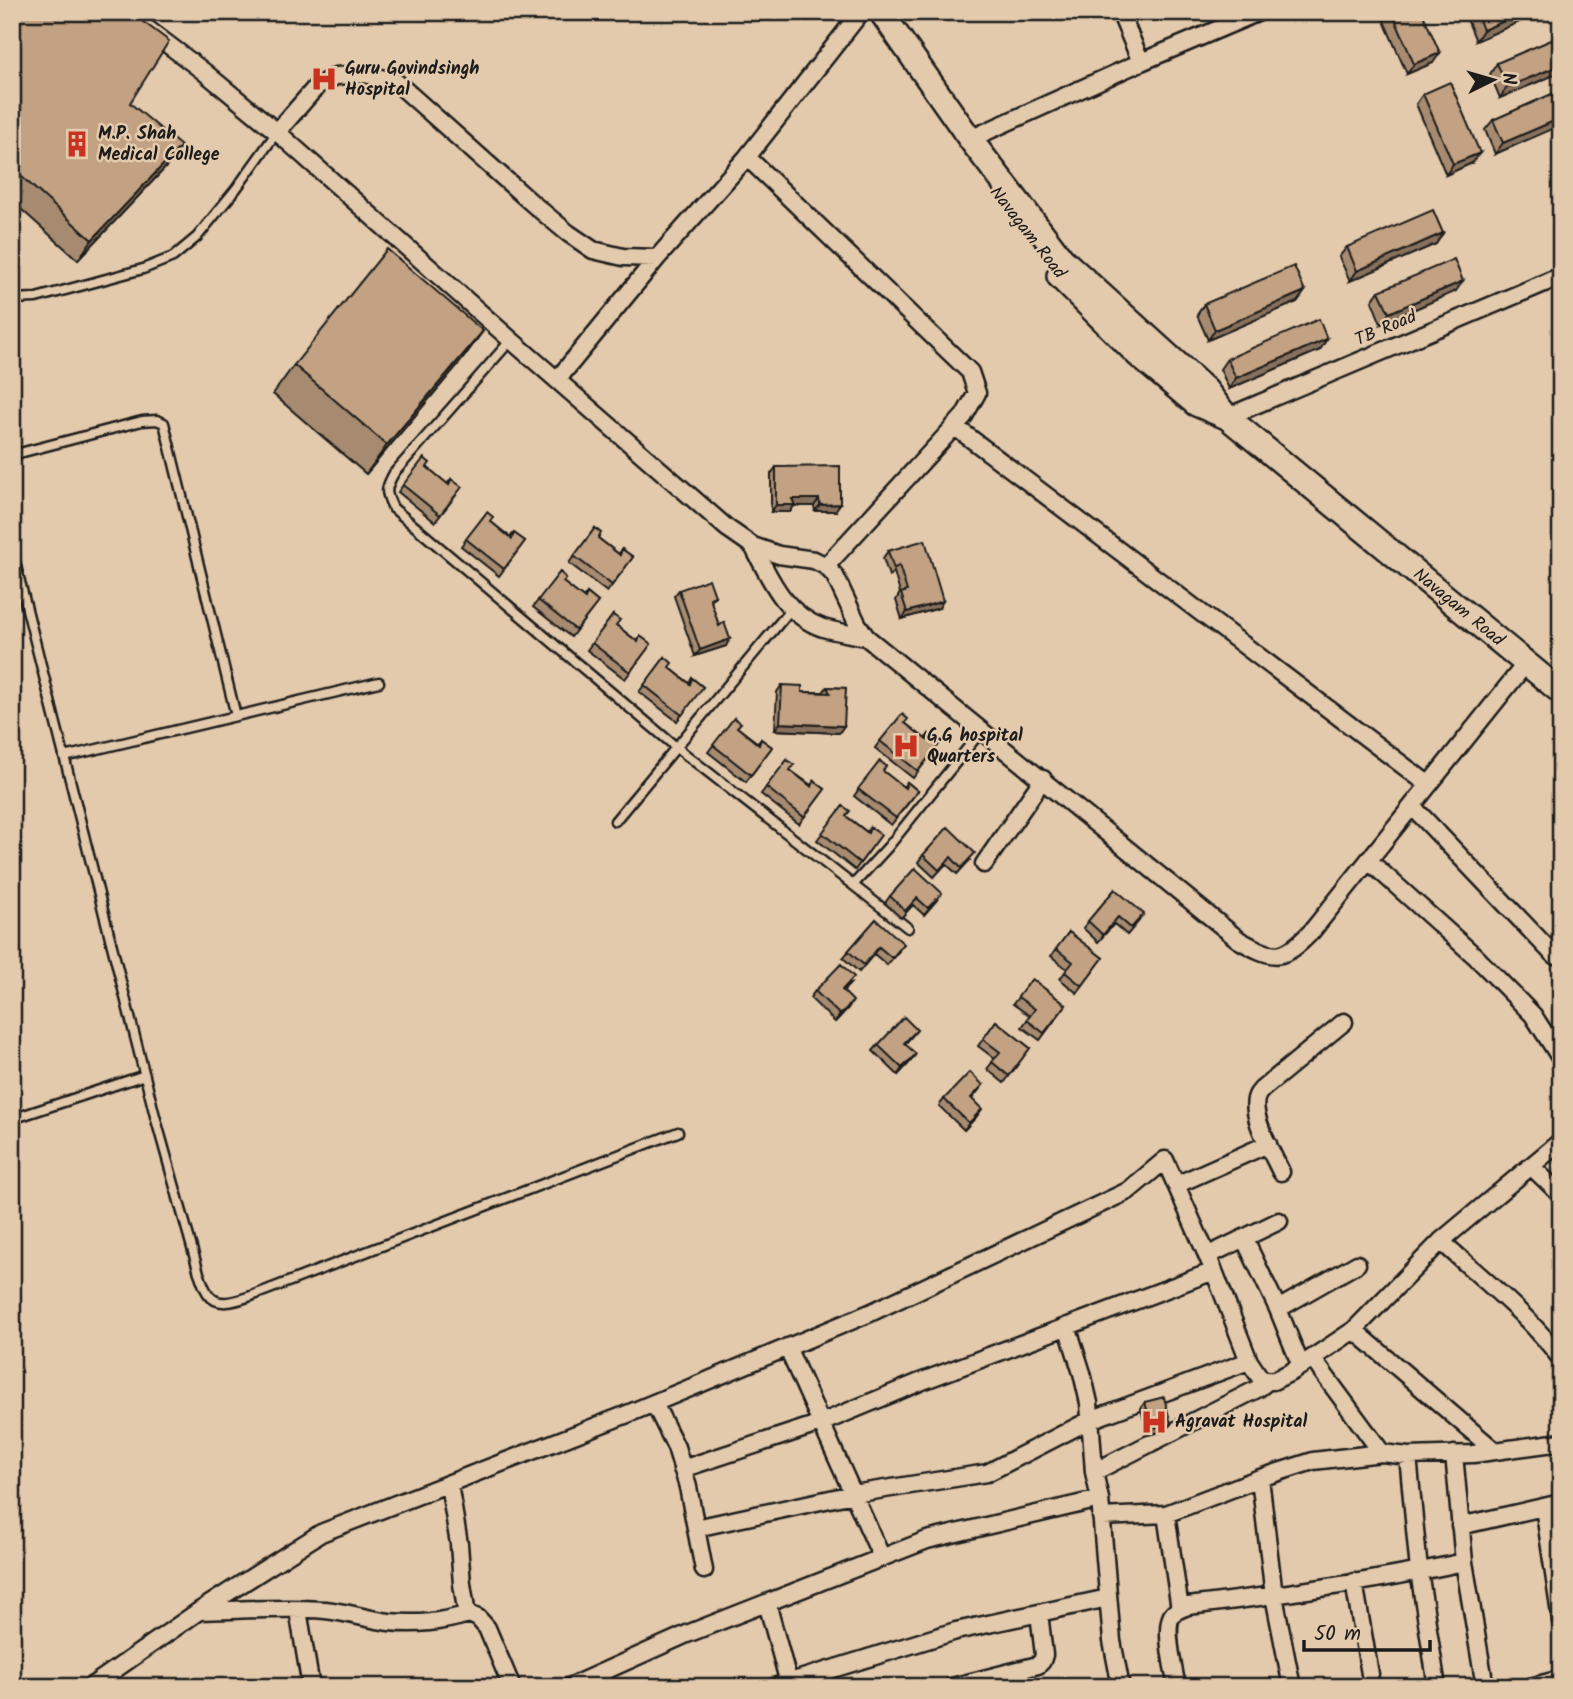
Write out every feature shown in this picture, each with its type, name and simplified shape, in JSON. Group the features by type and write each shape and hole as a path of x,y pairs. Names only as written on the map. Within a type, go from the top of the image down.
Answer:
{"street":[{"path":"125,12 204,71 277,132 510,340 727,528 753,547 779,555 814,560 826,566 835,576 866,637 1239,940 1258,951 1273,956 1285,954 1305,938 1527,663"},
{"path":"556,380 657,258 747,157 863,12"},
{"name":"Navagam Road","path":"863,12 1062,279 1138,355 1196,404 1227,417"},
{"name":"Navagam Road","path":"881,12 970,139 1062,259 1206,390 1227,417 1561,692"},
{"path":"1120,12 1141,62"},
{"path":"970,139 1259,12"},
{"path":"277,132 317,86 336,76 365,74 396,82 533,204 593,250 623,257 657,258"},
{"path":"747,157 971,372 977,393 964,416 826,566"},
{"name":"TB Road","path":"1227,417 1561,276"},
{"path":"954,426 1429,785"},
{"path":"753,547 791,609 822,628 866,637"},
{"path":"984,864 1043,779"},
{"path":"1412,806 1555,956"},
{"path":"1369,860 1475,956 1533,1015 1561,1059"},
{"path":"1282,1172 1258,1123 1255,1103 1257,1094 1344,1022"},
{"path":"1094,1472 1268,1381 1280,1378 1354,1329 1441,1241 1561,1141"},
{"path":"1176,1185 1268,1144"},
{"path":"90,1687 199,1611 321,1534 654,1403 870,1313 1128,1191 1165,1160 1249,1361 1261,1379 1268,1381"},
{"path":"1531,1166 1561,1195"},
{"path":"682,1469 821,1423 920,1381 1067,1326 1210,1263 1244,1238 1279,1221"},
{"path":"1244,1238 1307,1362 1382,1453"},
{"path":"1441,1241 1526,1319 1561,1359"},
{"path":"1278,1309 1357,1264"},
{"path":"1067,1326 1089,1403 1112,1641 1121,1687"},
{"path":"1354,1329 1495,1451"},
{"path":"787,1347 882,1558"},
{"path":"696,1528 853,1494 987,1473 1090,1420 1249,1361"},
{"path":"654,1403 676,1447 688,1487 704,1570"},
{"path":"1101,1517 1166,1514 1313,1461 1382,1453 1408,1456 1495,1451 1561,1441"},
{"path":"1454,1454 1464,1562 1485,1687"},
{"path":"1408,1456 1419,1572 1437,1687"},
{"path":"1260,1478 1274,1596 1292,1687"},
{"path":"449,1483 464,1599 469,1614"},
{"path":"569,1687 687,1634 927,1541 1100,1499"},
{"path":"1460,1526 1561,1503"},
{"path":"1544,1507 1561,1621"},
{"path":"1166,1514 1180,1609"},
{"path":"1177,1687 1169,1621 1172,1614 1180,1609 1274,1596 1464,1562"},
{"path":"1354,1582 1370,1674"},
{"path":"767,1603 784,1685 956,1632 1108,1598"},
{"path":"298,1610 311,1687"},
{"path":"199,1611 326,1610 388,1622 412,1623 442,1621 469,1614 478,1618 487,1628 512,1687"},
{"path":"953,1687 1038,1665 1042,1661 1044,1647 1039,1613"},
{"path":"1530,1687 1561,1679"}],"lane":[{"path":"12,299 36,298 143,269 173,257 197,237 277,132"},
{"path":"510,340 394,473 386,494 393,508 676,747 908,928"},
{"path":"12,455 142,421 157,420 164,423 236,716"},
{"path":"12,550 145,1075 199,1273 210,1297 218,1302 231,1302 254,1295 678,1132"},
{"path":"615,821 791,609"},
{"path":"64,757 379,682"},
{"path":"853,885 888,847 982,730"},
{"path":"12,1119 145,1075"}],"building":[{"name":"M.P. Shah Medical College","path":"12,12 130,12 169,41 130,103 181,146 92,240 12,168"},
{"path":"1392,12 1422,12 1440,53 1414,64"},
{"path":"1476,12 1525,12 1483,30"},
{"path":"1561,36 1561,65 1507,87 1497,63"},
{"path":"1450,82 1480,153 1453,164 1423,94"},
{"path":"1561,90 1561,118 1503,143 1493,120"},
{"path":"1433,210 1443,233 1357,271 1347,247"},
{"path":"387,249 483,331 387,445 294,365"},
{"path":"1454,259 1463,281 1389,313 1379,291"},
{"path":"1294,266 1305,291 1215,330 1204,304"},
{"path":"1319,319 1327,339 1236,378 1227,359"},
{"path":"424,458 430,463 427,467 449,485 451,479 462,487 440,515 403,485"},
{"path":"840,466 840,504 820,505 819,499 792,499 795,505 776,505 776,467"},
{"path":"487,512 493,517 490,521 512,539 514,533 525,541 504,569 466,539"},
{"path":"595,528 601,533 598,538 620,555 622,549 633,557 612,585 574,556"},
{"path":"925,540 943,601 907,612 901,593 907,591 899,565 894,569 888,551"},
{"path":"560,572 566,578 563,582 585,599 587,593 598,602 576,630 538,600"},
{"path":"709,579 715,596 710,598 719,626 724,622 730,639 700,650 679,590"},
{"path":"613,615 620,620 616,625 638,642 640,636 651,644 630,672 592,643"},
{"path":"665,657 672,663 669,667 690,684 692,678 703,687 682,715 644,685"},
{"path":"782,685 802,686 802,692 830,693 827,687 846,688 844,726 780,723"},
{"path":"902,714 908,719 905,723 927,740 929,734 940,743 918,771 880,741"},
{"path":"734,718 741,723 737,727 759,745 761,739 772,747 751,775 713,745"},
{"path":"787,760 794,765 790,770 812,787 814,781 825,789 804,817 766,787"},
{"path":"880,761 886,766 883,771 905,788 907,782 918,791 896,818 858,789"},
{"path":"843,806 850,811 846,816 868,833 870,827 881,835 860,863 822,833"},
{"path":"948,827 975,853 961,868 951,857 939,870 923,855"},
{"path":"915,868 942,893 928,908 917,898 905,911 890,896"},
{"path":"1115,889 1144,914 1131,928 1118,917 1103,935 1088,921"},
{"path":"876,919 904,944 892,958 879,947 864,965 848,951"},
{"path":"1069,932 1103,958 1082,986 1065,972 1073,962 1056,949"},
{"path":"841,964 854,977 842,990 853,1001 840,1015 815,991"},
{"path":"1032,979 1066,1005 1044,1033 1027,1020 1035,1009 1018,997"},
{"path":"904,1017 917,1030 904,1043 916,1054 902,1068 878,1045"},
{"path":"996,1021 1030,1048 1009,1076 992,1062 1000,1052 983,1039"},
{"path":"970,1072 983,1085 971,1098 982,1109 969,1123 944,1099"},
{"path":"1164,1397 1171,1424 1152,1428 1145,1402"}],"place":[{"name":"Guru Govindsingh Hospital","path":"324,79"},
{"name":"M.P. Shah Medical College","path":"77,144"},
{"name":"G.G hospital Quarters","path":"906,746"},
{"name":"Agravat Hospital","path":"1154,1422"}]}
